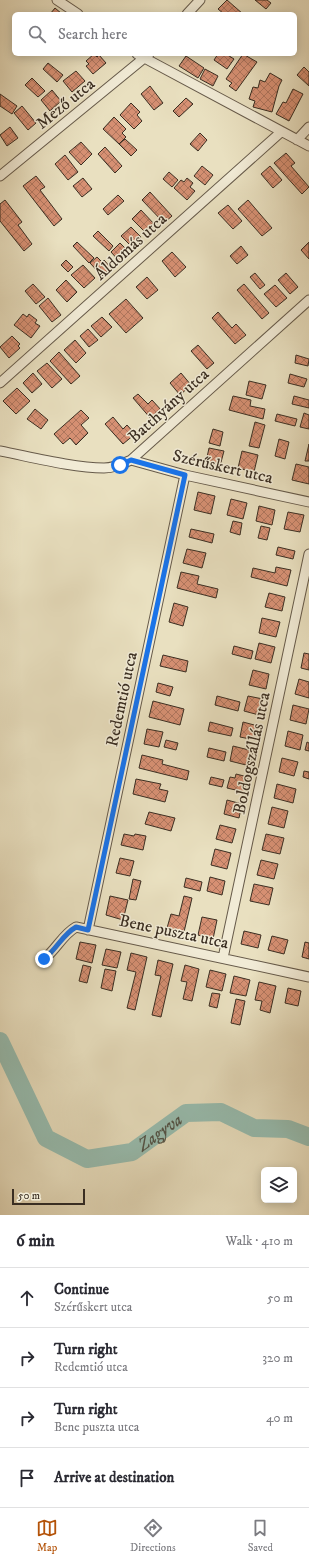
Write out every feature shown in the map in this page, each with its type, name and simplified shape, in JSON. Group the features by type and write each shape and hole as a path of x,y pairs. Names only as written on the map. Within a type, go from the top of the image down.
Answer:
{"street":[{"path":"57,0 75,12"},
{"path":"189,12 200,0"},
{"path":"144,56 309,146"},
{"name":"Mező utca","path":"0,176 144,56"},
{"path":"297,140 309,126"},
{"name":"Áldomás utca","path":"0,384 281,132"},
{"name":"Batthyány utca","path":"0,451 89,467 106,468 120,465 131,460 309,300"},
{"name":"Szérűskert utca","path":"131,460 185,475 309,502"},
{"name":"Redemtió utca","path":"88,930 185,475"},
{"name":"Boldogszállás utca","path":"224,958 309,554"},
{"name":"Bene puszta utca","path":"44,959 52,953 66,933 76,927 309,977"}],"building":[{"path":"227,0 241,12 222,12 218,9"},
{"path":"255,0 267,0 271,3 266,9"},
{"path":"55,8 60,12 52,12"},
{"path":"92,56 100,56 106,63 93,74 86,66 89,64 86,61"},
{"path":"186,56 204,68 198,78 179,66"},
{"path":"217,56 229,56 234,59 227,69 214,60"},
{"path":"242,56 246,56 257,62 236,91 229,86 232,83 226,79"},
{"path":"48,63 63,75 57,82 43,69"},
{"path":"304,67 309,72 309,86 297,75"},
{"path":"205,69 218,76 213,86 200,79"},
{"path":"76,71 85,81 72,92 63,81"},
{"path":"270,73 282,80 272,112 253,107 255,101 249,99 253,87 258,88 260,80 265,82"},
{"path":"32,78 45,91 38,97 25,85"},
{"path":"150,86 163,103 154,110 141,94"},
{"path":"293,89 303,94 289,121 276,114 283,102 286,103"},
{"path":"52,90 61,101 50,111 41,100"},
{"path":"0,94 17,106 12,114 0,106"},
{"path":"186,98 193,104 179,117 173,111"},
{"path":"131,103 140,112 137,115 142,121 134,129 120,115"},
{"path":"22,106 36,123 28,130 14,113"},
{"path":"114,117 126,129 122,133 126,137 119,144 103,129"},
{"path":"10,127 18,138 7,146 0,135"},
{"path":"200,133 207,140 198,151 190,144"},
{"path":"125,139 137,150 131,156 119,144"},
{"path":"81,142 92,154 81,165 69,152"},
{"path":"105,147 122,166 115,173 98,154"},
{"path":"286,153 295,163 291,166 309,187 302,194 274,163"},
{"path":"65,155 78,172 68,180 55,164"},
{"path":"202,166 213,175 205,185 194,176"},
{"path":"270,166 282,180 273,188 261,174"},
{"path":"169,172 178,180 172,187 163,179"},
{"path":"36,176 45,187 40,190 62,219 54,226 23,186"},
{"path":"83,178 92,189 82,197 73,186"},
{"path":"187,178 193,183 190,187 195,191 187,200 174,188 181,180 184,182"},
{"path":"150,192 172,216 164,223 142,200"},
{"path":"118,195 124,201 108,215 103,209"},
{"path":"5,200 22,222 18,225 32,244 24,251 0,221 0,204"},
{"path":"248,200 272,228 262,236 238,209"},
{"path":"228,205 242,221 233,229 218,213"},
{"path":"141,210 155,225 146,233 132,219"},
{"path":"131,227 141,237 132,247 121,236"},
{"path":"98,231 113,246 109,251 93,236"},
{"path":"77,242 94,258 89,263 73,246"},
{"path":"309,242 309,259 301,250"},
{"path":"120,243 130,253 120,262 111,252"},
{"path":"241,246 248,255 237,264 230,256"},
{"path":"172,252 186,267 175,277 162,261"},
{"path":"97,257 102,262 104,260 111,268 102,276 90,263"},
{"path":"66,260 73,267 68,272 61,265"},
{"path":"83,265 95,278 84,288 71,275"},
{"path":"255,273 265,285 260,289 250,277"},
{"path":"286,273 298,287 290,294 278,280"},
{"path":"147,277 158,290 147,299 136,287"},
{"path":"66,280 77,292 67,302 56,290"},
{"path":"33,284 45,297 36,304 25,291"},
{"path":"244,284 269,313 262,319 237,290"},
{"path":"275,285 287,298 276,307 264,294"},
{"path":"48,298 61,315 52,322 39,306"},
{"path":"126,299 143,318 126,333 109,314"},
{"path":"218,312 232,328 236,324 246,335 235,344 212,318"},
{"path":"23,314 27,317 29,314 37,320 35,323 40,326 31,338 14,325"},
{"path":"102,317 112,327 101,337 91,326"},
{"path":"88,329 98,340 89,347 80,336"},
{"path":"12,336 20,344 18,346 20,348 9,358 0,347"},
{"path":"75,340 86,353 76,363 64,350"},
{"path":"198,345 214,363 207,369 191,351"},
{"path":"59,352 80,376 71,384 50,361"},
{"path":"296,355 309,359 308,366 295,363"},
{"path":"47,363 62,379 52,388 37,371"},
{"path":"33,373 42,384 32,393 23,383"},
{"path":"181,373 191,385 180,395 170,383"},
{"path":"290,374 307,379 304,387 288,383"},
{"path":"249,381 266,385 262,399 246,395"},
{"path":"17,388 30,401 16,414 3,401"},
{"path":"138,394 148,404 152,400 162,411 152,420 133,398"},
{"path":"233,396 251,400 250,406 265,409 263,419 229,410"},
{"path":"294,396 309,400 309,408 292,404"},
{"path":"35,409 48,420 41,429 27,419"},
{"path":"81,410 89,418 81,425 88,433 76,445 70,438 63,444 54,434"},
{"path":"304,413 309,415 309,429 300,427"},
{"path":"277,414 297,419 295,426 275,421"},
{"path":"113,417 123,429 127,425 135,434 123,444 105,424"},
{"path":"255,422 265,425 259,448 249,446"},
{"path":"213,429 223,432 220,446 209,443"},
{"path":"279,439 289,442 285,459 275,456"},
{"path":"309,444 309,461 305,461"},
{"path":"209,448 224,451 220,466 206,462"},
{"path":"242,451 258,455 254,472 238,468"},
{"path":"296,464 309,467 309,484 292,480"},
{"path":"198,492 215,496 211,514 194,510"},
{"path":"231,499 247,503 243,519 227,515"},
{"path":"259,506 275,510 272,525 256,521"},
{"path":"288,512 304,515 300,532 284,529"},
{"path":"233,521 242,523 240,535 230,532"},
{"path":"261,526 270,528 267,540 258,538"},
{"path":"191,529 214,534 212,543 189,537"},
{"path":"278,547 295,551 293,559 276,555"},
{"path":"187,549 206,553 202,568 183,563"},
{"path":"276,567 291,570 287,586 251,577 253,568 275,573"},
{"path":"181,572 199,576 197,584 218,589 216,598 177,588"},
{"path":"269,593 285,597 282,611 265,607"},
{"path":"174,603 188,607 183,626 169,622"},
{"path":"262,618 280,622 276,637 259,633"},
{"path":"259,643 275,647 271,663 255,659"},
{"path":"234,646 253,651 251,659 232,654"},
{"path":"304,653 309,654 309,670 301,668"},
{"path":"163,655 188,661 186,672 160,666"},
{"path":"253,670 269,674 266,689 249,685"},
{"path":"299,679 309,682 309,698 295,694"},
{"path":"158,683 173,687 170,696 156,692"},
{"path":"217,696 240,702 238,711 215,705"},
{"path":"248,696 263,699 259,715 244,711"},
{"path":"153,701 184,709 180,725 149,717"},
{"path":"293,705 309,709 306,724 290,720"},
{"path":"210,722 233,728 231,736 208,731"},
{"path":"243,722 258,726 255,740 240,737"},
{"path":"147,729 163,732 159,747 144,744"},
{"path":"288,731 303,735 300,750 285,746"},
{"path":"166,740 178,743 176,750 164,747"},
{"path":"307,742 309,743 309,751 305,750"},
{"path":"233,746 253,751 250,766 230,761"},
{"path":"209,748 226,752 224,761 207,757"},
{"path":"142,755 163,760 162,764 189,771 187,780 139,768"},
{"path":"282,758 298,762 294,776 279,772"},
{"path":"304,771 309,772 309,779 303,777"},
{"path":"236,774 248,777 244,792 227,788 230,777 235,778"},
{"path":"211,777 224,780 222,787 209,784"},
{"path":"136,779 161,784 159,789 168,791 165,802 133,794"},
{"path":"277,784 296,789 293,803 274,798"},
{"path":"227,800 242,804 239,818 224,814"},
{"path":"272,807 288,811 284,828 268,824"},
{"path":"149,812 175,818 171,831 145,824"},
{"path":"220,825 236,829 232,843 216,839"},
{"path":"124,834 146,836 143,850 121,845"},
{"path":"266,834 284,838 280,854 262,850"},
{"path":"215,849 231,853 227,869 211,865"},
{"path":"120,858 134,861 130,876 116,873"},
{"path":"261,860 278,864 274,879 257,875"},
{"path":"210,877 225,881 222,895 207,891"},
{"path":"186,878 202,882 200,891 184,887"},
{"path":"133,879 141,881 136,900 129,899"},
{"path":"254,884 273,888 269,905 250,901"},
{"path":"110,896 128,900 123,920 106,915"},
{"path":"184,896 192,898 184,932 167,928 171,914 179,916"},
{"path":"202,917 217,920 213,939 198,935"},
{"path":"244,931 261,935 258,948 241,944"},
{"path":"272,936 288,940 284,954 268,950"},
{"path":"80,942 96,945 92,963 76,959"},
{"path":"305,942 309,943 309,959 302,957"},
{"path":"106,949 121,952 117,968 102,965"},
{"path":"131,953 147,957 135,1010 127,1008 136,972 127,970"},
{"path":"158,960 173,964 161,1017 152,1015 161,976 155,975"},
{"path":"83,965 91,967 87,983 79,981"},
{"path":"185,965 199,969 192,1001 183,999 187,982 181,981"},
{"path":"105,969 116,971 112,991 101,988"},
{"path":"210,970 226,974 222,991 206,987"},
{"path":"234,976 250,980 246,996 230,993"},
{"path":"259,982 276,986 270,1013 260,1010 262,1001 255,1000"},
{"path":"288,988 301,991 298,1006 285,1003"},
{"path":"212,993 220,994 217,1008 209,1006"},
{"path":"236,999 245,1001 240,1025 231,1023"}],"waterway":[{"name":"Zagyva","path":"0,1041 46,1138 87,1159 132,1152 186,1113 221,1112 254,1128 288,1129 309,1137"}],"route":[{"path":"44,959 52,953 66,933 76,927 88,930 185,475 131,460 120,465"}]}
